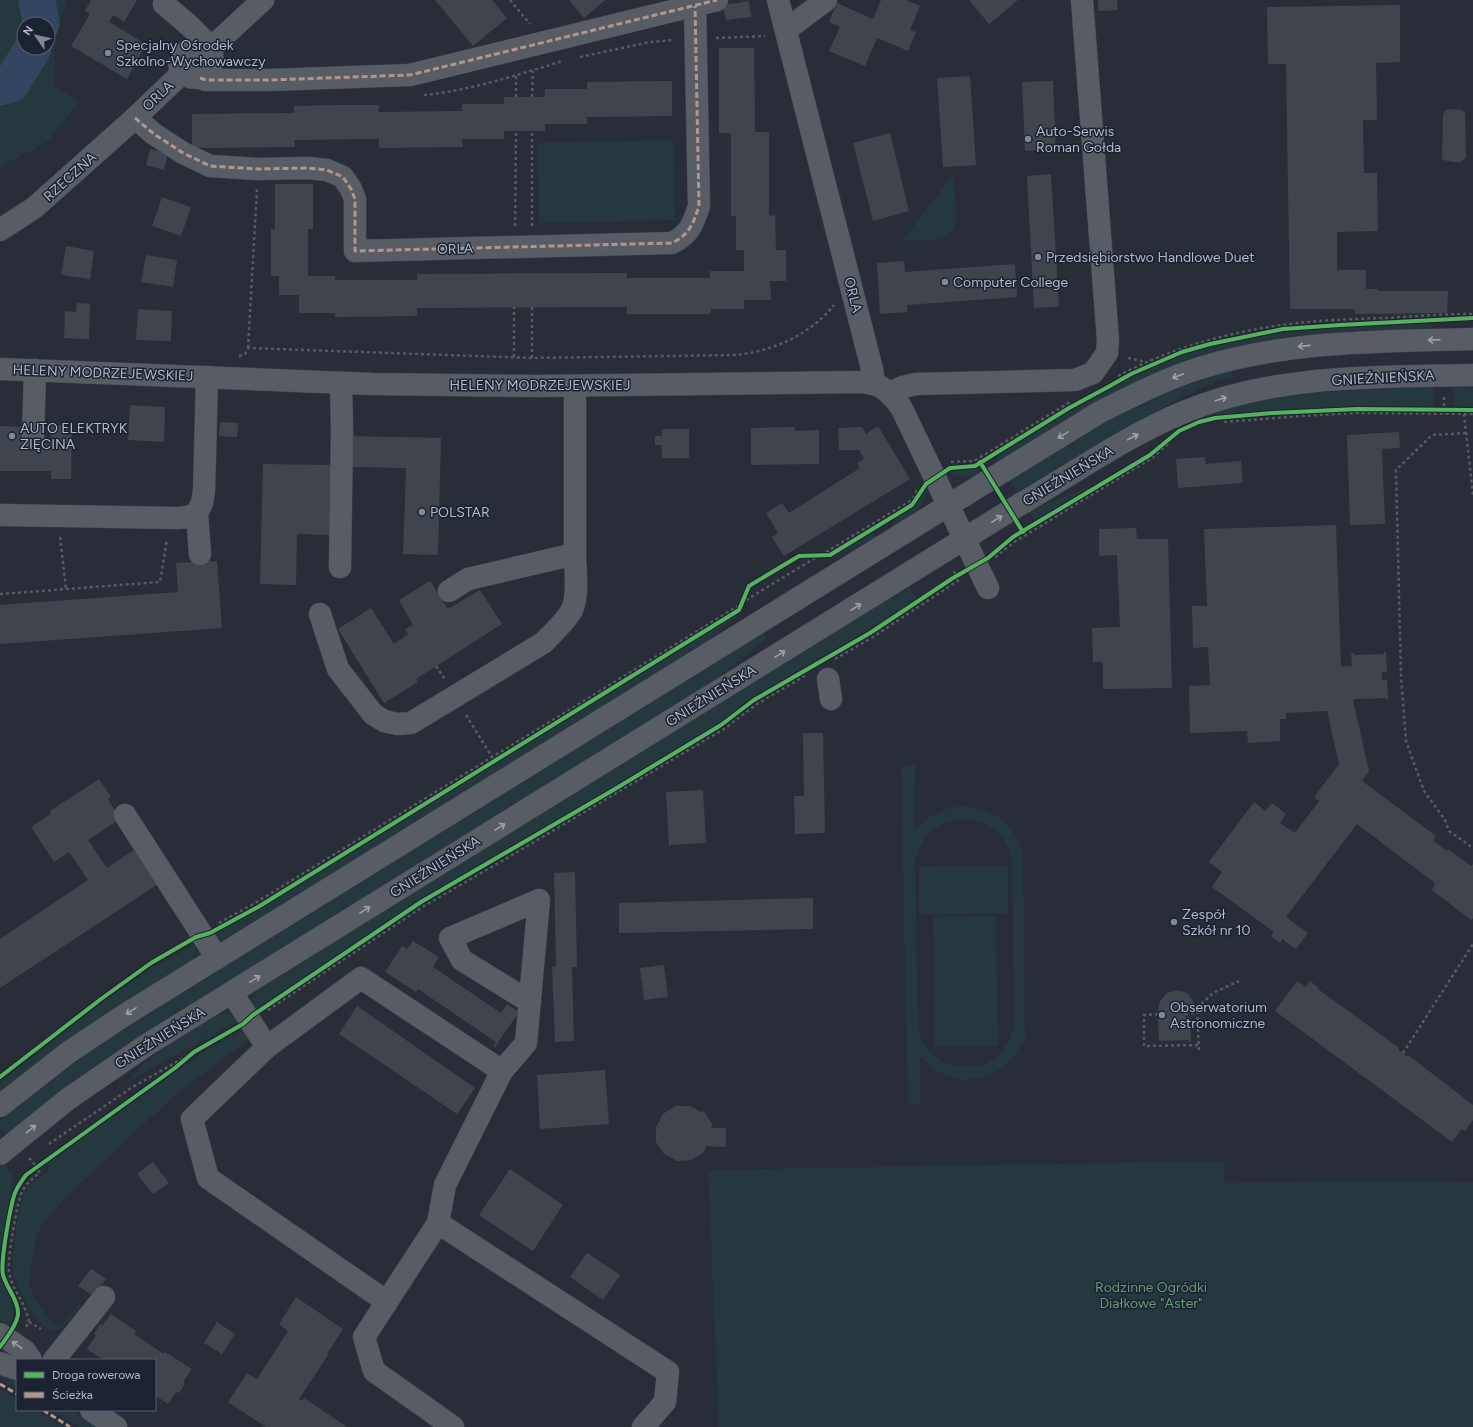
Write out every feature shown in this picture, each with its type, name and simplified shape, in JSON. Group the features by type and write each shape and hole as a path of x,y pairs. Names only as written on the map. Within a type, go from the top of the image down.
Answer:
{"street":[{"path":"211,48 263,0"},
{"path":"211,48 201,45 191,48 182,56 179,66 191,75 206,80 270,80 410,75 717,0"},
{"name":"ORLA","path":"778,0 872,369 882,388 901,407 926,483 948,506 964,539 986,561 988,588"},
{"path":"786,30 826,0"},
{"name":"HELENY MODRZEJEWSKIEJ","path":"0,369 341,383 575,386 859,382 882,388 903,387 916,384 1075,380 1093,372 1107,353 1108,340 1082,0"},
{"path":"164,4 192,28 211,48"},
{"name":"ORLA","path":"191,75 135,118 154,134 184,153 210,166 258,169 308,168 327,170 342,177 351,189 355,199 355,251 672,243 682,238 693,224 698,206 695,6"},
{"name":"RZECZNA","path":"0,230 34,208 135,118"},
{"path":"0,1106 88,1039 1100,412 1158,384 1201,367 1252,354 1302,346 1339,343 1473,339"},
{"path":"33,439 35,370"},
{"name":"GNIEŹNIEŃSKA","path":"0,1154 52,1111 145,1046 964,539 1121,444 1172,417 1212,402 1247,392 1297,384 1385,377 1473,375"},
{"name":"HELENY MODRZEJEWSKIEJ","path":"197,514 202,503 204,491 207,377"},
{"path":"340,566 342,430 341,383"},
{"path":"320,614 338,669 373,714 384,722 397,724 411,723 543,642 558,628 572,609 576,588 575,386"},
{"path":"0,515 178,518 197,514 200,554"},
{"path":"449,591 468,579 575,554"},
{"path":"125,815 208,930 217,958"},
{"path":"452,1427 374,1371 364,1337 438,1223 445,1185 502,1072 526,1043 540,900 450,938 462,960 530,1002"},
{"path":"387,1302 208,1178 192,1119 267,1047 361,978 502,1072"},
{"path":"232,993 258,1015 267,1047"},
{"path":"438,1223 668,1372 665,1402 643,1427"},
{"path":"55,1359 104,1297"},
{"path":"0,1334 25,1351 31,1359"},
{"path":"0,1363 16,1369"},
{"path":"92,1411 116,1427"}],"path":[{"path":"510,0 546,42"},
{"path":"532,71 532,97"},
{"path":"516,76 516,97"},
{"path":"516,131 523,247"},
{"path":"523,247 532,131"},
{"path":"238,357 244,354 248,348 258,169"},
{"path":"248,348 532,358 736,354 761,350 790,339 812,326 835,304"},
{"path":"514,307 514,357"},
{"path":"532,307 532,358"},
{"path":"1444,317 1444,315 1473,314"},
{"path":"1326,326 1473,318"},
{"path":"1120,380 1182,352 1210,344 1283,329 1304,328"},
{"path":"736,354 736,360"},
{"path":"826,552 910,501 926,483 950,468 975,466 1076,404"},
{"path":"1223,417 1357,409 1473,410"},
{"path":"1216,422 1357,413 1473,414"},
{"path":"1464,414 1473,495"},
{"path":"1466,433 1432,435 1396,470 1401,676 1406,741 1424,791 1445,820 1449,831 1473,848"},
{"path":"404,913 721,725 754,700 824,672 870,633 957,577 986,561 1033,529 1152,458 1170,440"},
{"path":"986,561 1014,537 1150,454 1170,440"},
{"path":"810,556 830,555 912,505 926,483"},
{"path":"60,516 60,538 66,589"},
{"path":"746,600 815,558"},
{"path":"368,937 253,1015 258,1015 424,906 724,729 757,704 824,672 872,637 955,582 957,577"},
{"path":"208,930 258,907 739,610 746,593"},
{"path":"208,930 255,903 738,606"},
{"path":"1403,1053 1473,944"},
{"path":"1199,1050 1198,1008 1213,993 1240,981"},
{"path":"1185,1014 1198,1013"},
{"path":"1164,1014 1144,1015 1144,1046 1199,1045"},
{"path":"175,1068 194,1052"},
{"path":"47,1145 131,1088 194,1052"},
{"path":"24,1160 35,1153"},
{"path":"29,1158 34,1165"},
{"path":"30,1172 40,1165"},
{"path":"38,1170 40,1172 28,1182 21,1194 8,1268 10,1278 22,1301 29,1322 41,1329"},
{"path":"10,1291 16,1301"}],"green space":[{"path":"0,0 67,0 56,34 56,16 16,16 16,56 54,56 54,86 79,102 47,142 0,167"},
{"path":"673,140 675,220 539,223 538,143"},
{"path":"953,174 957,218 954,227 947,236 937,240 902,241"},
{"path":"1430,323 1434,329 1340,332 1285,337 1253,343 1206,355 1161,371 999,462 997,459 998,454 1112,386 1160,363 1184,354 1214,345 1306,330"},
{"path":"1232,370 1234,376 1223,379 1182,397 1018,494 1010,481 1049,456 1129,409 1179,387"},
{"path":"1453,386 1473,386 1473,407 1454,407"},
{"path":"1434,387 1433,407 1356,406 1273,411 1215,416 1198,420 1178,429 1177,427 1230,407 1272,398 1341,391"},
{"path":"976,468 982,473 966,477 949,473 956,470"},
{"path":"1088,487 1089,489 1037,520 1035,520 1029,511"},
{"path":"927,488 924,502 916,512 894,527 895,518 913,507"},
{"path":"870,533 878,537 830,558"},
{"path":"909,586 917,598 868,630 752,697 720,723 420,900 252,1013 252,1000 257,990"},
{"path":"744,610 705,644 226,940 218,941 211,935 259,909"},
{"path":"764,633 767,639 712,682 84,1073 6,1135 0,1128 0,1120 56,1076 114,1035"},
{"path":"915,765 914,831 930,817 944,810 967,806 978,808 989,812 1008,825 1020,845 1023,855 1025,1039 1014,1057 1004,1067 991,1074 976,1079 949,1077 936,1070 920,1057 920,1104 908,1105 901,766","holes":["960,819 970,820 993,829 1004,841 1012,858 1014,1026 1008,1042 998,1056 989,1062 968,1067 957,1066 937,1058 929,1051 918,1030 915,859 927,837 937,827"]},
{"path":"1008,865 1008,913 919,915 919,867"},
{"path":"996,916 998,1046 935,1047 933,917"},
{"path":"197,943 195,953 191,961 63,1043 0,1092 0,1083 103,1002 153,967"},
{"path":"219,1014 229,1014 240,1020 127,1082 143,1065 167,1046"},
{"path":"246,1028 252,1037 176,1094 64,1199 40,1228 36,1237 29,1284 32,1293 52,1324 62,1325 80,1303 81,1305 59,1330 50,1330 45,1327 36,1318 18,1286 12,1264 15,1235 21,1204 30,1185 50,1170 46,1164 202,1053"},
{"name":"Rodzinne Ogródki Diałkowe \"Aster\"","path":"1224,1161 1225,1183 1418,1181 1473,1183 1473,1427 719,1427 708,1170"},
{"path":"5,1164 12,1174 13,1181 0,1257 0,1168"},
{"path":"0,1275 13,1306 14,1313 9,1327 0,1320"},
{"path":"2,1373 16,1380 16,1389 3,1381 1,1378"},
{"path":"0,1389 16,1398 16,1411 37,1411 63,1427 0,1427"},
{"path":"52,1411 72,1411 95,1427 78,1427"}],"building":[{"path":"91,0 137,0 124,22 113,15 109,22 146,44 127,79 71,46 90,14 85,11"},
{"path":"435,0 492,0 507,18 473,46"},
{"path":"569,0 605,0 584,18"},
{"path":"881,0 906,0 920,6 910,30 916,32 908,51 877,38 865,66 829,51 840,27 829,22 837,3 873,19"},
{"path":"969,0 1018,0 989,24"},
{"path":"1098,0 1117,0 1118,10 1098,11"},
{"path":"749,1 751,17 726,20 723,5"},
{"path":"1400,5 1400,62 1376,63 1377,120 1363,120 1364,173 1377,173 1378,231 1337,232 1337,270 1366,270 1366,289 1377,289 1378,291 1448,291 1447,313 1355,314 1355,309 1290,309 1286,64 1268,64 1267,7"},
{"path":"719,48 754,48 755,132 769,132 769,216 775,215 776,250 786,250 786,281 770,281 771,300 744,300 744,309 711,309 711,314 627,314 627,307 417,308 417,316 335,317 335,313 299,313 299,295 279,295 279,276 271,276 271,229 275,229 275,184 313,184 313,229 308,229 308,276 335,276 335,280 417,280 417,274 627,273 627,278 710,278 710,271 744,271 744,250 736,250 736,216 731,216 731,133 719,133"},
{"path":"970,76 976,165 943,167 937,78"},
{"path":"672,81 672,116 587,117 587,124 545,124 545,131 504,131 504,139 462,139 463,147 379,148 379,139 294,140 295,147 192,148 192,114 294,113 294,106 338,105 379,105 378,112 462,111 462,104 504,104 504,97 545,97 545,89 587,89 587,82"},
{"path":"1053,81 1056,150 1025,151 1022,82"},
{"path":"1446,110 1462,110 1465,113 1466,158 1460,162 1442,159 1443,114"},
{"path":"890,133 909,211 873,221 853,143"},
{"path":"150,149 168,153 164,170 146,165"},
{"path":"1051,174 1059,307 1034,308 1027,176"},
{"path":"162,197 191,207 181,236 152,226"},
{"path":"66,246 94,251 90,279 61,275"},
{"path":"146,255 177,260 173,287 141,282"},
{"path":"904,261 905,272 1015,264 1017,297 907,305 907,312 880,314 877,263"},
{"path":"77,303 90,304 89,339 64,338 65,311 76,312"},
{"path":"138,309 172,311 171,341 136,340"},
{"path":"130,405 165,407 164,442 128,440"},
{"path":"220,422 238,423 237,437 219,436"},
{"path":"51,425 72,425 71,479 51,479 51,471 0,471 0,426 25,427 25,443 51,443"},
{"path":"878,426 910,479 784,556 772,537 778,533 766,513 782,503 789,513 860,468 857,463 864,459 859,450 839,450 838,428 862,427 866,434"},
{"path":"795,427 795,431 819,430 819,464 751,465 751,428"},
{"path":"662,429 689,429 689,458 662,458 662,445 655,445 655,436 662,436"},
{"path":"1399,432 1400,448 1382,449 1385,524 1350,525 1347,435"},
{"path":"351,436 441,438 438,555 403,554 406,468 350,467"},
{"path":"1205,457 1206,464 1241,461 1243,483 1178,488 1176,459"},
{"path":"263,464 333,465 331,535 297,534 296,585 260,584"},
{"path":"1336,525 1341,667 1352,666 1351,653 1354,653 1354,655 1384,654 1384,652 1386,652 1387,672 1382,672 1382,680 1387,680 1388,699 1353,700 1369,771 1362,781 1436,836 1433,841 1447,851 1448,849 1471,866 1473,864 1473,918 1471,920 1432,890 1435,883 1357,824 1286,917 1308,933 1296,949 1282,939 1280,943 1271,936 1274,932 1212,887 1222,872 1209,862 1254,802 1265,811 1272,803 1286,814 1280,823 1295,833 1319,801 1314,797 1339,764 1327,711 1286,713 1286,719 1280,719 1280,741 1248,743 1247,731 1190,733 1189,686 1210,685 1208,647 1193,648 1192,606 1207,606 1204,529"},
{"path":"1136,528 1137,539 1168,539 1172,688 1103,689 1103,662 1093,662 1092,628 1120,627 1117,555 1099,556 1099,529"},
{"path":"217,561 222,628 0,644 0,605 178,592 176,563"},
{"path":"430,581 448,609 480,590 502,624 416,679 418,682 384,703 338,629 371,608 394,644 408,634 405,629 413,625 399,600"},
{"path":"803,733 823,733 825,833 795,834 794,796 804,796"},
{"path":"99,779 111,797 108,799 120,819 88,840 107,868 135,849 158,884 0,988 0,939 88,880 69,852 54,862 31,827 51,814 50,811"},
{"path":"703,790 706,843 669,845 666,792"},
{"path":"575,872 577,967 572,967 574,1041 555,1042 552,967 556,966 554,873"},
{"path":"813,898 813,929 619,933 619,903"},
{"path":"413,941 439,957 433,967 501,1013 507,1004 519,1012 495,1047 493,1046 496,1042 418,989 416,992 385,972 402,946 407,949"},
{"path":"664,965 668,997 644,1000 640,968"},
{"path":"1297,981 1306,987 1310,981 1319,988 1318,989 1399,1048 1398,1050 1407,1057 1408,1055 1473,1105 1473,1120 1465,1131 1462,1129 1452,1142 1275,1011"},
{"path":"1177,990 1187,993 1193,1001 1194,1005 1190,1006 1190,1010 1185,1010 1185,1017 1190,1017 1191,1042 1189,1042 1189,1040 1159,1041 1158,1018 1164,1018 1164,1011 1158,1011 1160,1001 1167,993"},
{"path":"357,1006 475,1088 457,1114 339,1034"},
{"path":"605,1070 609,1124 540,1129 537,1075"},
{"path":"675,1106 690,1106 701,1112 704,1111 713,1126 710,1128 726,1128 726,1147 707,1146 703,1153 691,1160 677,1161 664,1154 656,1142 656,1127 663,1114"},
{"path":"153,1162 169,1183 153,1194 137,1174"},
{"path":"510,1169 563,1205 533,1251 479,1215"},
{"path":"587,1253 620,1275 603,1300 570,1277"},
{"path":"91,1269 106,1279 94,1296 78,1286"},
{"path":"296,1297 343,1329 299,1399 302,1401 304,1398 347,1427 266,1427 228,1402 247,1373 257,1379 288,1331 279,1324"},
{"path":"111,1314 136,1331 134,1334 164,1354 165,1352 192,1369 183,1382 185,1384 179,1393 176,1392 168,1404 156,1396 156,1359 102,1359 87,1349 96,1335 94,1334 100,1324 102,1326"},
{"path":"217,1322 235,1334 222,1354 204,1343"}],"waterway":[{"path":"37,0 40,16"},
{"path":"0,87 11,84 28,56"}],"marked path":[{"path":"200,78 206,80 270,80 410,75 717,0"},
{"path":"135,118 154,134 183,153 210,166 258,169 308,168 327,170 343,177 351,189 355,199 355,251 672,243 683,236 690,228 699,206 695,6"},
{"path":"0,1384 16,1393"},
{"path":"45,1411 70,1427"}],"cycle path":[{"path":"0,1077 101,999 151,963 196,937 210,933 258,907 739,610 749,586 799,556 830,555 912,505 926,484 950,468 975,466 1069,408 1131,374 1182,352 1210,344 1283,329 1473,318"},
{"path":"0,1347 13,1328 18,1315 17,1305 5,1280 2,1269 4,1248 14,1196 17,1188 26,1175 175,1068 194,1052 243,1024 253,1015 421,902 615,789 721,725 754,700 870,633 953,578 988,558 1013,537 1150,455 1179,431 1199,422 1215,418 1273,413 1357,409 1473,410"},
{"path":"980,462 1023,532"}],"place":[{"name":"Specjalny Ośrodek Szkolno-Wychowawczy","path":"108,53"},
{"name":"Auto-Serwis Roman Gołda","path":"1028,139"},
{"name":"Przedsiębiorstwo Handlowe Duet","path":"1038,257"},
{"name":"Computer College","path":"945,282"},
{"name":"AUTO ELEKTRYK ZIĘCINA","path":"12,436"},
{"name":"POLSTAR","path":"422,512"},
{"name":"Zespół Szkół nr 10","path":"1174,922"},
{"name":"Obserwatorium Astronomiczne","path":"1162,1015"}]}
